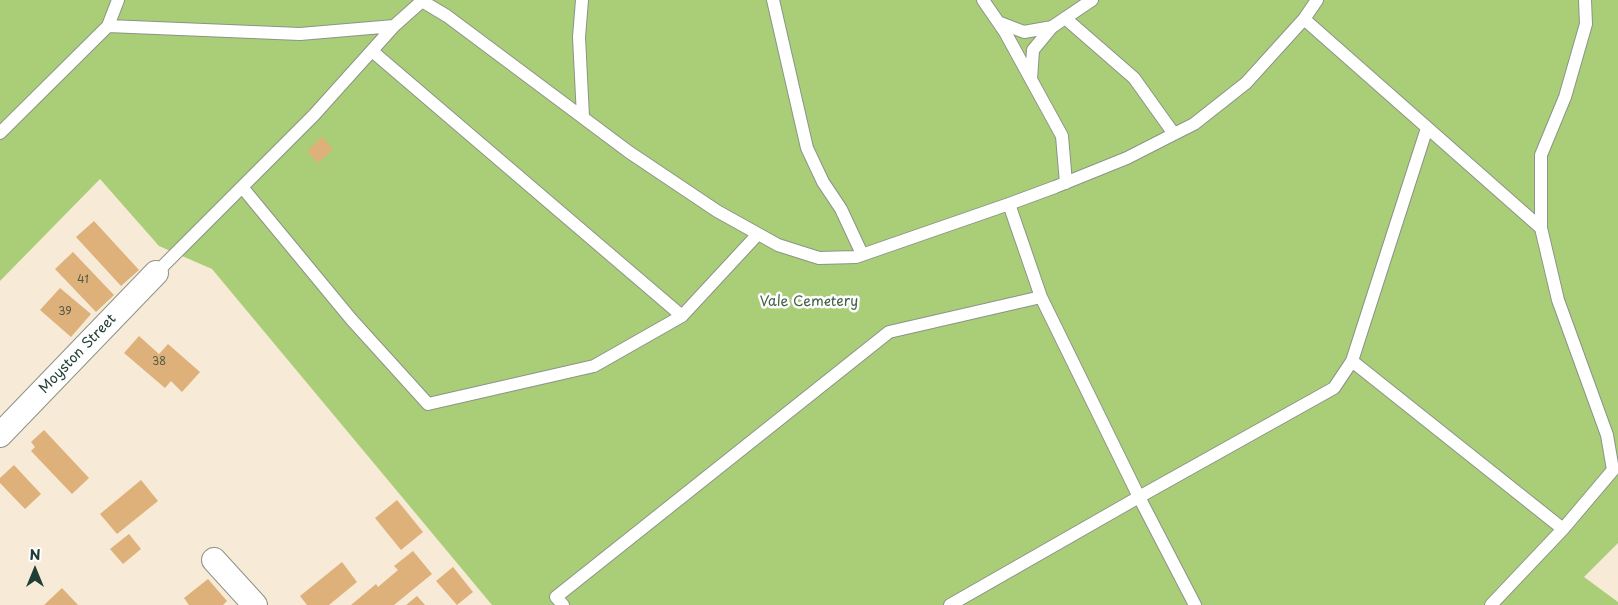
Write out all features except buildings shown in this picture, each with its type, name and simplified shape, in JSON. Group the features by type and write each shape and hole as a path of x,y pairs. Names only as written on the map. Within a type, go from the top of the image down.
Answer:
{"street":[{"name":"Moyston Street","path":"0,435 156,273"},
{"path":"214,560 255,605"}],"lane":[{"path":"0,133 108,26 118,0"},
{"path":"156,273 314,115 394,26 422,0 447,16 629,152 717,211 778,245 819,258 856,257 1009,204 1127,158 1194,124 1246,82 1304,19 1317,0"},
{"path":"582,0 579,38 583,117"},
{"path":"773,0 807,148 823,182 841,209 862,254"},
{"path":"983,0 998,22 1062,136 1066,183"},
{"path":"1031,79 1033,50 1052,27 1092,0"},
{"path":"1491,605 1563,529 1613,470 1607,435 1558,300 1542,228 1541,155 1565,97 1586,24 1585,0"},
{"path":"1065,18 1134,78 1174,134"},
{"path":"1304,19 1542,228"},
{"path":"998,22 1024,32 1052,27"},
{"path":"108,26 300,34 394,26"},
{"path":"372,51 682,316"},
{"path":"950,605 1334,388 1352,361 1427,128"},
{"path":"242,187 351,319 428,404 594,366 682,316 758,234"},
{"path":"1009,204 1041,297 1139,497 1196,605"},
{"path":"563,605 556,597 889,332 1041,297"},
{"path":"1352,361 1563,529"}],"green space":[{"name":"Vale Cemetery","path":"0,0 1618,0 1618,543 1584,577 1618,602 1618,605 492,605 212,269 159,246 100,179 0,281"}]}
